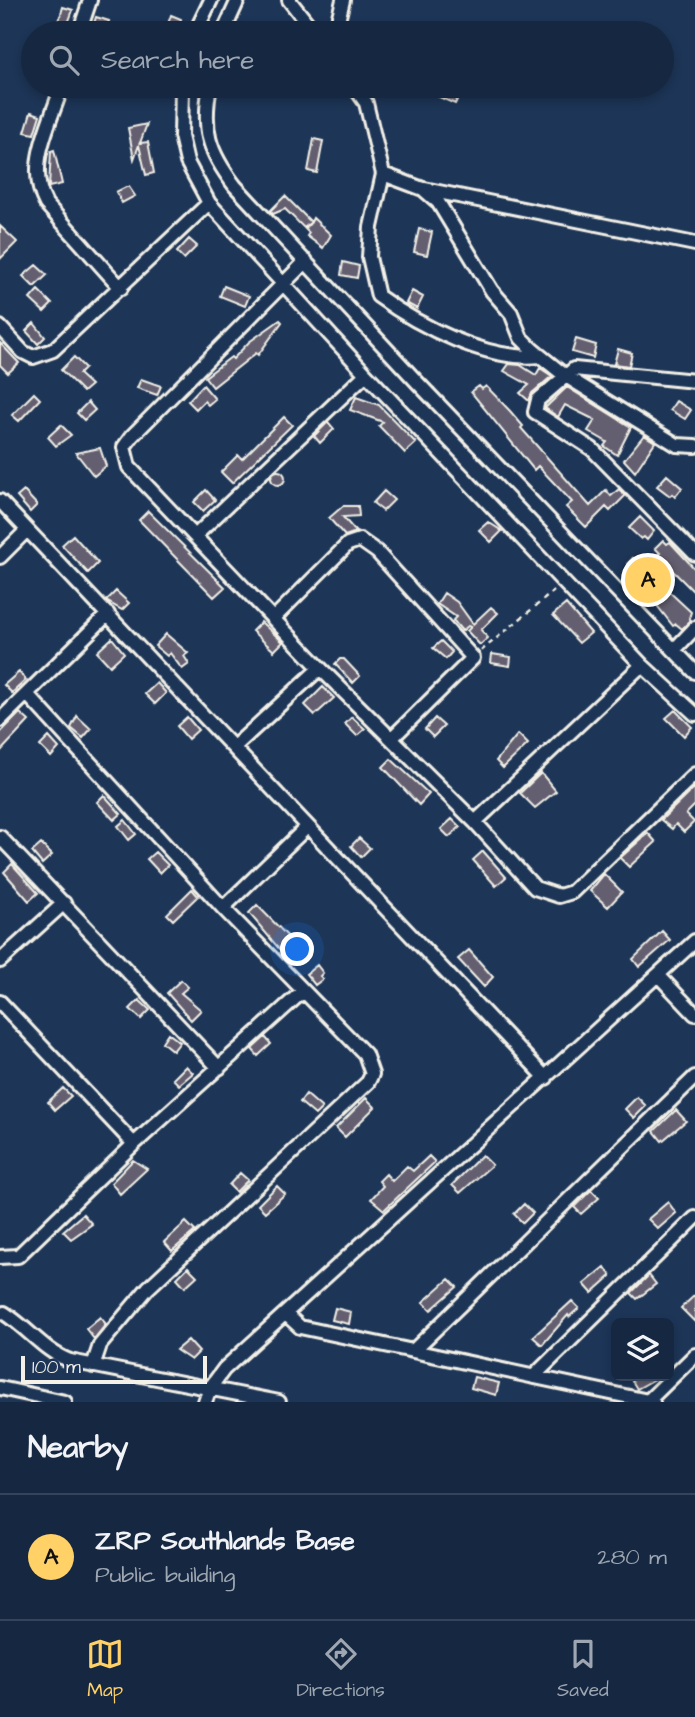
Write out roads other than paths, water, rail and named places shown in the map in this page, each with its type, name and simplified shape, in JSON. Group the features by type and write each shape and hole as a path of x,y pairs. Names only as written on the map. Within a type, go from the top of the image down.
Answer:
{"street":[{"path":"83,21 90,0"},
{"path":"201,21 211,0"},
{"path":"228,21 238,0"},
{"path":"289,0 306,21"},
{"path":"338,21 343,0"},
{"path":"58,98 37,165 39,191 46,204 121,288"},
{"path":"180,98 181,136 187,162 209,203 366,374 642,665 695,714"},
{"path":"208,98 205,125 218,164 418,383 695,672"},
{"path":"362,98 366,103 383,174 371,227 369,257 378,296 444,337 516,358 540,356"},
{"path":"383,174 423,189 535,209 695,244"},
{"path":"423,189 438,202 492,291 511,313 521,338 540,356 564,375 677,445 695,446"},
{"path":"0,327 23,352 33,357 53,350 209,203"},
{"path":"306,261 124,447 129,467 320,668 392,738 536,888 558,896 572,892 695,774"},
{"path":"694,549 592,449 535,412 538,400 574,369 695,381"},
{"path":"195,536 366,374"},
{"path":"0,501 546,1078"},
{"path":"0,557 27,530"},
{"path":"274,618 348,544 359,541 377,552 473,658 392,738"},
{"path":"0,720 108,614"},
{"path":"675,649 695,628"},
{"path":"474,822 642,665"},
{"path":"234,747 320,668"},
{"path":"27,694 223,908 365,1054 372,1074 148,1288 100,1345 93,1366"},
{"path":"223,908 307,827"},
{"path":"0,836 219,1068"},
{"path":"0,961 64,903"},
{"path":"205,1402 210,1388 225,1369 695,941"},
{"path":"659,976 695,1014"},
{"path":"0,1257 18,1256 134,1144 303,991"},
{"path":"0,1002 134,1144"},
{"path":"414,1350 695,1077"},
{"path":"533,1377 695,1218"},
{"path":"4,1313 31,1331 57,1356 93,1366 279,1402"},
{"path":"287,1315 300,1327 650,1401 695,1355"},
{"path":"0,1388 65,1402"}],"place":[{"name":"ZRP Southlands Base","path":"648,580"}]}
